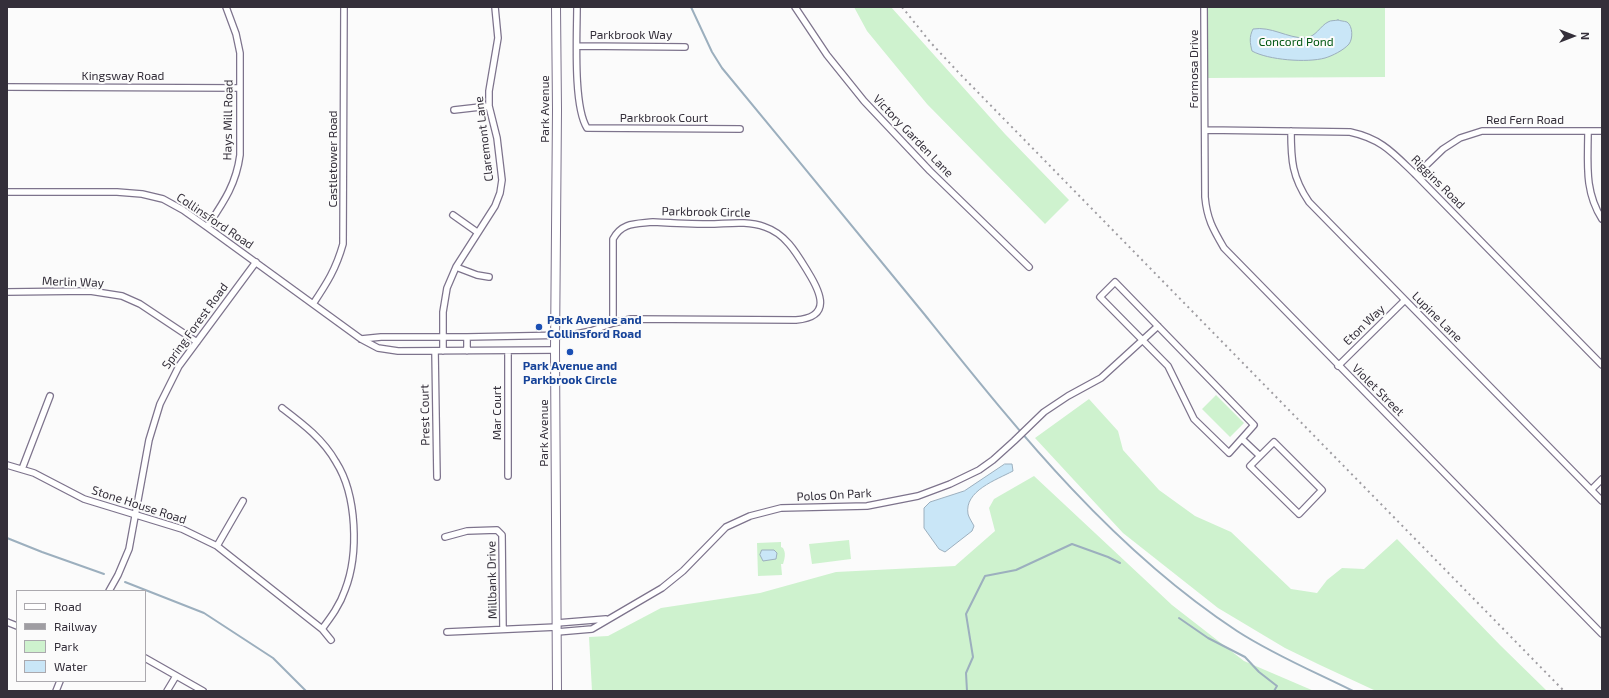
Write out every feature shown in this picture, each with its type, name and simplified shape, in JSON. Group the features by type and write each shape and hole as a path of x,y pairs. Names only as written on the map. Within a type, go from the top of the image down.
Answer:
{"main road":[{"name":"Park Avenue","path":"556,7 557,118 555,350 557,691"}],"street":[{"name":"Hays Mill Road","path":"207,227 227,197 238,168 240,155 240,54 238,40 226,7"},
{"name":"Castletower Road","path":"313,304 332,275 343,244 344,7"},
{"name":"Claremont Lane","path":"443,351 444,298 447,288 456,267 495,206 500,193 501,186 497,138 489,106 489,91 498,38 494,7"},
{"path":"577,7 577,46"},
{"name":"Victory Garden Lane","path":"795,7 827,55 864,101 930,171 1029,267"},
{"name":"Formosa Drive","path":"1204,7 1205,130"},
{"name":"Parkbrook Way","path":"577,46 685,47"},
{"name":"Parkbrook Court","path":"577,46 577,79 581,111 584,124 587,128 740,129"},
{"name":"Kingsway Road","path":"7,87 240,88"},
{"path":"454,110 489,106"},
{"name":"Riggins Road","path":"1205,130 1350,132 1373,138 1391,150 1602,365"},
{"name":"Violet Street","path":"1205,130 1205,197 1207,214 1213,230 1224,248 1602,634"},
{"name":"Red Fern Road","path":"1416,175 1443,149 1467,135 1493,130 1602,131"},
{"name":"Lupine Lane","path":"1291,131 1293,169 1301,190 1315,208 1602,501"},
{"path":"1588,131 1589,188 1592,202 1602,219"},
{"name":"Collinsford Road","path":"7,192 117,192 142,194 163,199 183,210 361,339 378,348 398,351 555,350"},
{"path":"453,215 477,232"},
{"name":"Parkbrook Circle","path":"555,336 591,331 613,323 631,319 802,320 813,316 817,312 820,308 821,299 817,287 792,246 778,234 766,227 752,223 734,222 710,224 653,222 631,224 624,226 617,232 613,239 613,323"},
{"name":"Spring Forest Road","path":"110,590 129,549 149,440 160,404 179,366 256,262"},
{"path":"456,267 477,275 489,277"},
{"path":"1115,282 1158,326 1254,425 1228,453 1194,419 1168,366 1100,297 1115,282"},
{"name":"Merlin Way","path":"7,292 90,291 122,296 140,304 196,342"},
{"name":"Eton Way","path":"1338,366 1405,300"},
{"name":"Polos On Park","path":"447,632 557,627 609,619 662,588 679,574 726,527 750,516 781,508 867,506 918,496 950,484 979,470 993,460 1057,402 1101,378 1158,326"},
{"path":"361,339 381,337 555,336"},
{"path":"467,337 467,351"},
{"name":"Prest Court","path":"435,351 437,477"},
{"name":"Mar Court","path":"508,351 508,476"},
{"path":"22,469 50,396"},
{"path":"282,408 311,430 326,446 337,463 351,504 353,554 349,578 337,608 322,629"},
{"path":"1242,439 1260,456"},
{"path":"1274,442 1322,490 1299,514 1250,466 1260,456 1274,442"},
{"name":"Stone House Road","path":"7,465 34,473 84,499 136,516 164,522 217,546 322,629 331,640"},
{"path":"1591,490 1602,479"},
{"path":"217,546 243,501"},
{"name":"Millbank Drive","path":"445,537 467,531 498,530 501,532 503,629"},
{"path":"146,659 203,691"},
{"path":"167,691 176,676"}],"green space":[{"path":"854,7 891,7 1005,134 1069,200 1045,224 927,104 867,31"},
{"name":"Concord Pond","path":"1206,7 1385,7 1385,77 1207,78"},
{"path":"1216,395 1244,423 1230,437 1202,409"},
{"path":"1089,399 1118,431 1123,450 1159,490 1195,516 1231,532 1291,589 1317,593 1327,580 1342,568 1364,569 1397,539 1547,691 1376,691 1285,648 1218,608 1123,533 1035,438"},
{"path":"1034,476 1172,605 1244,661 1314,691 592,691 589,637 608,636 661,608 760,593 836,572 955,566 995,531 989,508 994,499"},
{"path":"849,540 851,559 812,564 809,544"},
{"path":"781,542 781,547 783,548 785,554 783,564 781,564 782,575 758,576 757,543"}],"water":[{"path":"1338,20 1349,24 1352,33 1351,39 1349,44 1344,48 1328,57 1317,60 1288,60 1268,57 1252,51 1250,40 1253,29 1266,29 1305,38 1315,34 1328,22"},
{"path":"1005,464 1012,464 1013,471 990,482 971,499 968,506 968,514 974,526 972,531 945,552 939,549 924,528 924,508 930,502 964,491"},
{"path":"762,550 774,550 777,553 776,559 763,561 760,555"}],"waterway":[{"path":"691,7 712,52 722,68 996,402 1069,486 1148,563 1191,598 1251,640 1280,656 1353,691"},
{"path":"7,538 104,574"},
{"path":"967,691 966,673 973,657 966,614 985,576 1016,570 1072,544 1120,563"},
{"path":"125,582 145,590"},
{"path":"146,590 204,613 273,658 306,691"},
{"path":"1179,618 1208,638 1245,657 1259,672 1277,686 1274,691"},
{"path":"469,691 486,691"}],"railway":[{"path":"902,7 931,43 959,73 1564,691"}],"place":[{"name":"Park Avenue and Collinsford Road","path":"539,327"},
{"name":"Park Avenue and Parkbrook Circle","path":"570,352"}]}
